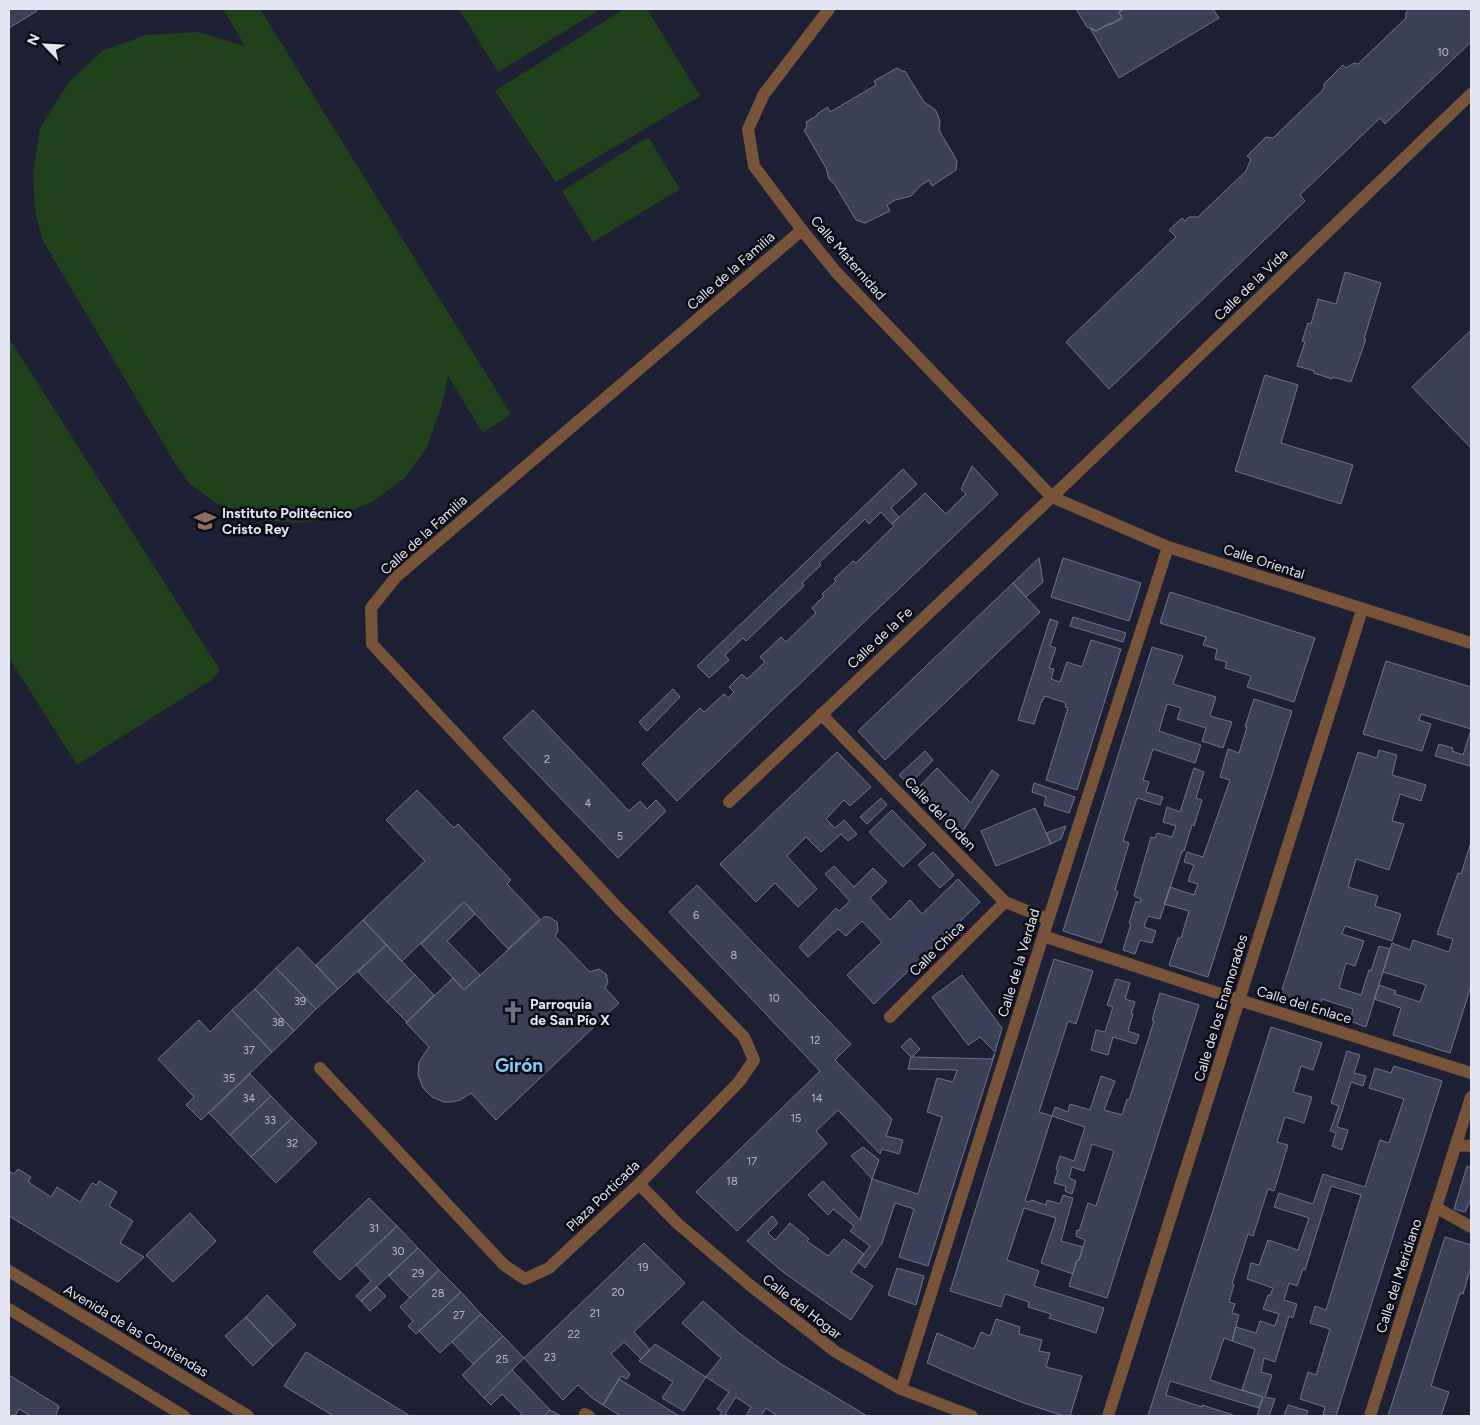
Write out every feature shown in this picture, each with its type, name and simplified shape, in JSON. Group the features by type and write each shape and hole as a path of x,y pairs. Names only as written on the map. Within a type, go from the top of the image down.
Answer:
{"street":[{"name":"Calle Maternidad","path":"829,9 764,94 748,129 754,166 836,272 1052,497"},
{"name":"Calle de la Vida","path":"1052,497 1471,94"},
{"name":"Calle de la Familia","path":"618,908 372,644 371,608 396,577 802,230"},
{"name":"Calle Oriental","path":"1052,497 1168,547 1471,643"},
{"name":"Calle de la Fe","path":"729,802 1052,497"},
{"name":"Calle de la Verdad","path":"901,1389 1048,919 1168,547"},
{"name":"Calle de los Enamorados","path":"1108,1416 1362,610"},
{"name":"Calle del Orden","path":"821,714 1005,902 1048,919"},
{"name":"Calle Chica","path":"890,1017 1005,902"},
{"name":"Plaza Porticada","path":"320,1068 504,1265 525,1279 549,1268 639,1184 739,1082 754,1060 744,1037 618,908"},
{"name":"Calle del Enlace","path":"1043,936 1471,1073"},
{"name":"Calle del Meridiano","path":"1370,1416 1471,1097"},
{"path":"1456,1145 1471,1146"},
{"name":"Calle del Hogar","path":"639,1184 677,1223 751,1286 836,1352 901,1389 972,1416"},
{"path":"1437,1208 1471,1227"},
{"name":"Avenida de las Contiendas","path":"9,1271 248,1416"},
{"path":"9,1308 184,1416"}],"green space":[{"path":"223,9 260,9 511,414 483,433 448,376 442,405 427,447 405,478 372,502 337,517 299,523 260,520 216,503 191,485 176,465 43,241 35,212 33,173 40,128 68,83 102,51 146,35 198,32 245,46"},
{"path":"459,9 601,9 498,72"},
{"path":"624,9 647,9 700,96 556,182 495,91"},
{"path":"648,137 680,189 593,242 562,191"},
{"path":"9,338 220,670 213,679 77,765 9,658"}],"building":[{"path":"9,9 36,9 37,11 9,28"},
{"path":"1076,9 1124,9 1119,12 1122,18 1096,31 1087,27"},
{"path":"1124,9 1213,9 1219,18 1119,78 1090,28 1096,31 1110,23 1110,25 1122,18 1119,12"},
{"path":"1409,9 1471,9 1471,42 1385,124 1380,118 1300,195 1305,201 1109,389 1066,342 1176,237 1169,230 1182,218 1185,221 1189,217 1198,217 1246,171 1251,159 1247,156 1266,137 1273,138 1324,89 1324,84 1343,65 1346,68 1354,63 1358,64 1406,18 1406,13"},
{"path":"897,68 905,71 924,102 936,111 940,121 939,130 957,161 956,170 932,186 929,180 911,196 895,200 887,205 890,211 865,223 856,220 835,185 829,179 826,168 804,130 806,129 806,122 817,114 828,107 830,112 876,85 874,81"},
{"path":"1345,272 1381,283 1364,339 1366,339 1351,382 1333,377 1332,379 1297,366 1305,342 1302,341 1308,323 1311,324 1318,299 1336,304"},
{"path":"1471,330 1471,448 1412,387"},
{"path":"1265,375 1298,385 1281,443 1353,465 1341,504 1235,471"},
{"path":"972,466 998,494 677,801 642,764 700,708 704,712 724,694 728,698 734,692 729,687 742,674 747,679 765,662 760,657 781,637 786,642 816,613 812,608 824,596 822,594 836,581 834,579 853,561 856,563 894,526 892,524 925,493 946,514 966,494 961,489"},
{"path":"903,469 917,484 891,508 899,517 892,524 881,512 869,524 865,519 819,563 821,565 802,583 804,586 746,641 743,638 725,655 729,660 709,678 697,666"},
{"path":"1039,558 1043,582 1026,597 1013,583"},
{"path":"1063,558 1141,583 1129,621 1051,597"},
{"path":"1013,583 1040,612 885,760 858,731"},
{"path":"1170,592 1315,638 1294,702 1247,687 1251,676 1225,668 1227,662 1215,659 1217,649 1203,645 1206,637 1160,623"},
{"path":"1073,617 1126,633 1123,642 1070,626"},
{"path":"1050,619 1058,622 1050,646 1056,648 1049,668 1054,669 1051,679 1060,682 1067,662 1082,667 1091,640 1121,649 1077,790 1046,780 1068,708 1065,707 1066,703 1045,696 1034,724 1018,720"},
{"path":"1152,647 1183,656 1173,684 1216,697 1210,716 1232,722 1223,748 1202,741 1206,728 1177,719 1181,708 1167,704 1159,731 1201,745 1195,763 1153,749 1143,780 1149,782 1146,792 1163,797 1160,805 1137,798 1123,841 1129,843 1115,890 1118,892 1101,943 1063,931"},
{"path":"1386,661 1471,687 1471,729 1421,714 1419,720 1431,724 1422,751 1363,734"},
{"path":"673,689 680,697 647,731 639,722"},
{"path":"1254,699 1292,711 1208,977 1169,965 1178,938 1181,938 1189,911 1164,904 1170,887 1194,895 1198,884 1188,881 1194,865 1184,862 1187,852 1203,857 1230,780 1220,777 1228,749 1239,753"},
{"path":"533,710 629,811 640,801 647,809 656,800 666,811 618,858 503,738"},
{"path":"1471,730 1470,766 1435,756 1439,744 1453,748 1452,751 1463,755"},
{"path":"1379,750 1397,755 1392,775 1426,785 1421,801 1400,794 1392,821 1404,824 1389,870 1356,859 1348,887 1378,896 1375,906 1401,914 1392,941 1345,926 1342,934 1364,941 1355,966 1346,963 1339,988 1361,995 1379,946 1390,949 1366,1027 1350,1021 1353,1009 1322,999 1318,1012 1279,999 1358,752 1377,758"},
{"path":"925,751 933,760 909,785 899,775"},
{"path":"837,752 871,787 850,806 844,800 826,819 835,828 844,820 857,834 848,841 841,834 821,852 806,837 787,856 817,889 798,907 775,883 756,902 720,864"},
{"path":"937,768 971,803 992,770 999,775 959,837 915,791"},
{"path":"1194,768 1204,772 1196,798 1202,800 1194,826 1192,825 1184,851 1182,851 1160,919 1148,916 1144,927 1156,931 1152,943 1140,940 1135,954 1123,950 1136,901 1140,903 1141,899 1134,896 1151,837 1155,838 1157,833 1172,837 1176,826 1163,822 1167,807 1180,812"},
{"path":"1034,783 1075,797 1069,813 1044,805 1046,797 1032,792"},
{"path":"417,790 454,828 458,824 511,880 507,884 540,919 508,949 464,902 402,961 363,920 425,861 386,820"},
{"path":"881,798 887,805 867,824 860,817"},
{"path":"1035,808 1051,844 996,866 981,831"},
{"path":"892,810 926,845 903,867 869,832"},
{"path":"1066,826 1061,839 1051,844 1046,833"},
{"path":"1471,842 1471,986 1450,1053 1393,1035 1401,1008 1374,999 1379,985 1396,991 1395,994 1420,1002 1426,985 1383,972 1390,949 1392,943 1410,950 1413,940 1449,952 1453,939 1437,934 1458,873 1461,874"},
{"path":"933,852 954,875 940,888 918,865"},
{"path":"834,866 854,887 873,868 887,882 870,898 890,920 910,900 922,914 958,879 980,902 874,1004 847,975 882,942 862,921 846,936 838,929 808,957 799,947 836,908 839,911 850,901 825,874"},
{"path":"697,885 851,1044 835,1060 892,1119 886,1136 903,1140 899,1154 882,1149 880,1154 838,1110 816,1131 827,1144 737,1231 696,1192 820,1071 669,912"},
{"path":"464,902 475,914 447,941 480,975 464,990 421,944"},
{"name":"Parroquia de San Pío X","path":"544,917 549,917 557,922 558,931 555,936 590,972 599,969 606,974 608,982 605,988 619,1003 496,1120 471,1093 460,1100 452,1102 444,1102 432,1097 423,1088 418,1075 419,1062 429,1047 406,1023 453,978 464,990"},
{"path":"363,920 386,945 338,989 316,965"},
{"path":"386,945 415,975 387,1002 358,972"},
{"path":"298,947 338,989 316,1009 276,968"},
{"path":"1054,959 1093,971 1076,1024 1068,1021 1039,1112 1052,1116 1025,1201 1030,1202 1031,1200 1046,1205 1047,1200 1060,1204 1063,1195 1073,1198 1061,1241 1083,1247 1073,1274 1041,1263 1056,1218 1024,1208 1007,1260 1039,1271 1034,1286 1104,1308 1096,1333 1049,1318 1051,1314 1028,1307 1029,1302 1005,1294 1001,1307 950,1291"},
{"path":"276,968 316,1009 294,1031 255,989"},
{"path":"415,975 434,995 407,1022 387,1002"},
{"path":"962,975 1002,1028 995,1052 980,1037 968,1045 932,997"},
{"path":"1116,979 1130,983 1125,999 1135,1002 1128,1031 1139,1035 1136,1044 1113,1037 1108,1055 1091,1050 1096,1030 1105,1032 1113,1007 1107,1005"},
{"path":"255,989 294,1031 272,1052 232,1010"},
{"path":"1160,993 1199,1005 1107,1298 1069,1286 1085,1240 1076,1236 1077,1230 1079,1231 1088,1203 1096,1206 1114,1151 1092,1144 1084,1171 1072,1167 1069,1178 1076,1181 1072,1194 1065,1191 1066,1186 1054,1183 1060,1156 1074,1161 1085,1127 1052,1116 1055,1107 1068,1112 1070,1104 1090,1110 1101,1076 1115,1081 1104,1110 1122,1115 1127,1099 1129,1100 1154,1021 1152,1020"},
{"path":"232,1010 272,1052 201,1120 186,1105 194,1097 158,1059 199,1020 210,1032"},
{"path":"1271,1027 1322,1043 1313,1070 1301,1066 1293,1092 1312,1097 1304,1123 1285,1117 1277,1142 1288,1145 1274,1191 1268,1189 1253,1236 1248,1234 1232,1284 1234,1285 1229,1302 1235,1304 1232,1313 1239,1315 1232,1341 1224,1338 1210,1380 1263,1397 1259,1408 1170,1381 1166,1395 1236,1416 1148,1416"},
{"path":"910,1038 920,1049 912,1057 992,1059 995,1053 928,1266 899,1257 914,1209 895,1203 882,1243 865,1268 858,1262 870,1246 850,1231 854,1226 833,1209 828,1215 808,1195 823,1181 860,1220 872,1179 918,1194 942,1117 927,1112 937,1078 953,1082 957,1070 908,1069 911,1057 901,1047"},
{"path":"1347,1051 1360,1055 1354,1073 1366,1076 1363,1086 1351,1082 1337,1127 1348,1130 1342,1150 1332,1146 1336,1133 1330,1131 1339,1106 1331,1103"},
{"path":"1394,1066 1442,1081 1336,1416 1323,1415 1325,1407 1300,1399 1308,1372 1316,1375 1330,1329 1310,1323 1315,1306 1326,1310 1361,1195 1331,1186 1305,1270 1303,1269 1297,1286 1289,1283 1284,1300 1297,1304 1293,1318 1289,1316 1275,1362 1264,1358 1261,1372 1272,1375 1265,1397 1275,1399 1269,1416 1257,1416 1263,1397 1242,1390 1255,1349 1232,1341 1236,1327 1256,1333 1260,1321 1275,1326 1279,1314 1263,1309 1268,1295 1270,1296 1273,1288 1247,1279 1251,1263 1259,1265 1268,1240 1298,1250 1309,1218 1274,1207 1279,1193 1313,1204 1323,1174 1365,1187 1380,1140 1389,1143 1404,1099 1369,1088 1375,1068 1391,1073"},
{"path":"250,1074 271,1096 230,1135 209,1113"},
{"path":"271,1096 292,1118 251,1157 230,1135"},
{"path":"292,1118 317,1143 276,1183 251,1157"},
{"path":"863,1147 879,1160 872,1179 851,1156"},
{"path":"1467,1166 1471,1168 1471,1199 1465,1212 1454,1209"},
{"path":"18,1169 31,1177 28,1182 51,1197 57,1187 80,1202 92,1183 97,1185 99,1181 117,1192 109,1206 133,1221 120,1243 144,1257 118,1282 9,1216 9,1171 14,1174"},
{"path":"369,1198 397,1226 340,1280 313,1252"},
{"path":"190,1213 216,1241 173,1282 146,1255"},
{"path":"772,1216 778,1223 768,1233 775,1240 790,1223 809,1239 807,1241 828,1256 844,1239 864,1254 851,1272 873,1286 851,1320 783,1272 747,1241"},
{"path":"397,1226 418,1248 361,1301 356,1296 371,1281 356,1265"},
{"path":"1445,1237 1471,1245 1471,1271 1463,1294 1460,1293 1431,1386 1449,1392 1441,1416 1388,1416"},
{"path":"644,1243 685,1283 634,1332 650,1350 641,1359 624,1342 611,1354 630,1374 627,1379 621,1376 603,1405 578,1385 563,1400 524,1358"},
{"path":"418,1248 439,1270 410,1298 389,1276"},
{"path":"897,1268 924,1276 916,1305 888,1295"},
{"path":"439,1270 461,1292 416,1334 408,1326 413,1321 400,1307"},
{"path":"377,1287 386,1296 370,1311 361,1301"},
{"path":"461,1292 481,1314 440,1353 419,1331"},
{"path":"267,1295 296,1325 273,1346 246,1317"},
{"path":"703,1301 739,1333 781,1364 867,1416 777,1416 766,1408 761,1416 746,1416 751,1407 736,1397 725,1414 729,1416 719,1416 722,1412 717,1409 729,1392 706,1377 721,1358 682,1323"},
{"path":"481,1314 503,1336 473,1364 452,1342"},
{"path":"246,1317 273,1346 253,1366 225,1336"},
{"path":"996,1319 1020,1327 1019,1334 1042,1340 1039,1351 1050,1353 1046,1367 1082,1376 1070,1416 1064,1416 1024,1403 927,1363 937,1333 974,1349 981,1332 990,1336"},
{"path":"503,1336 524,1358 484,1398 462,1375"},
{"path":"655,1344 706,1377 684,1411 662,1398 673,1382 639,1361"},
{"path":"306,1352 410,1416 334,1416 284,1386"},
{"path":"512,1370 550,1410 544,1416 519,1416 522,1414 502,1394 491,1405 484,1398"},
{"path":"9,1375 59,1406 56,1416 31,1416 19,1409 15,1416 9,1416"},
{"path":"619,1379 679,1416 621,1416 603,1405"},
{"path":"1288,1405 1308,1411 1306,1416 1284,1416"},
{"path":"550,1410 561,1416 544,1416"}],"place":[{"name":"Instituto Politécnico Cristo Rey","path":"205,521"},
{"name":"Parroquia de San Pío X","path":"513,1012"}],"district":[{"name":"Girón","path":"519,1065"}]}
